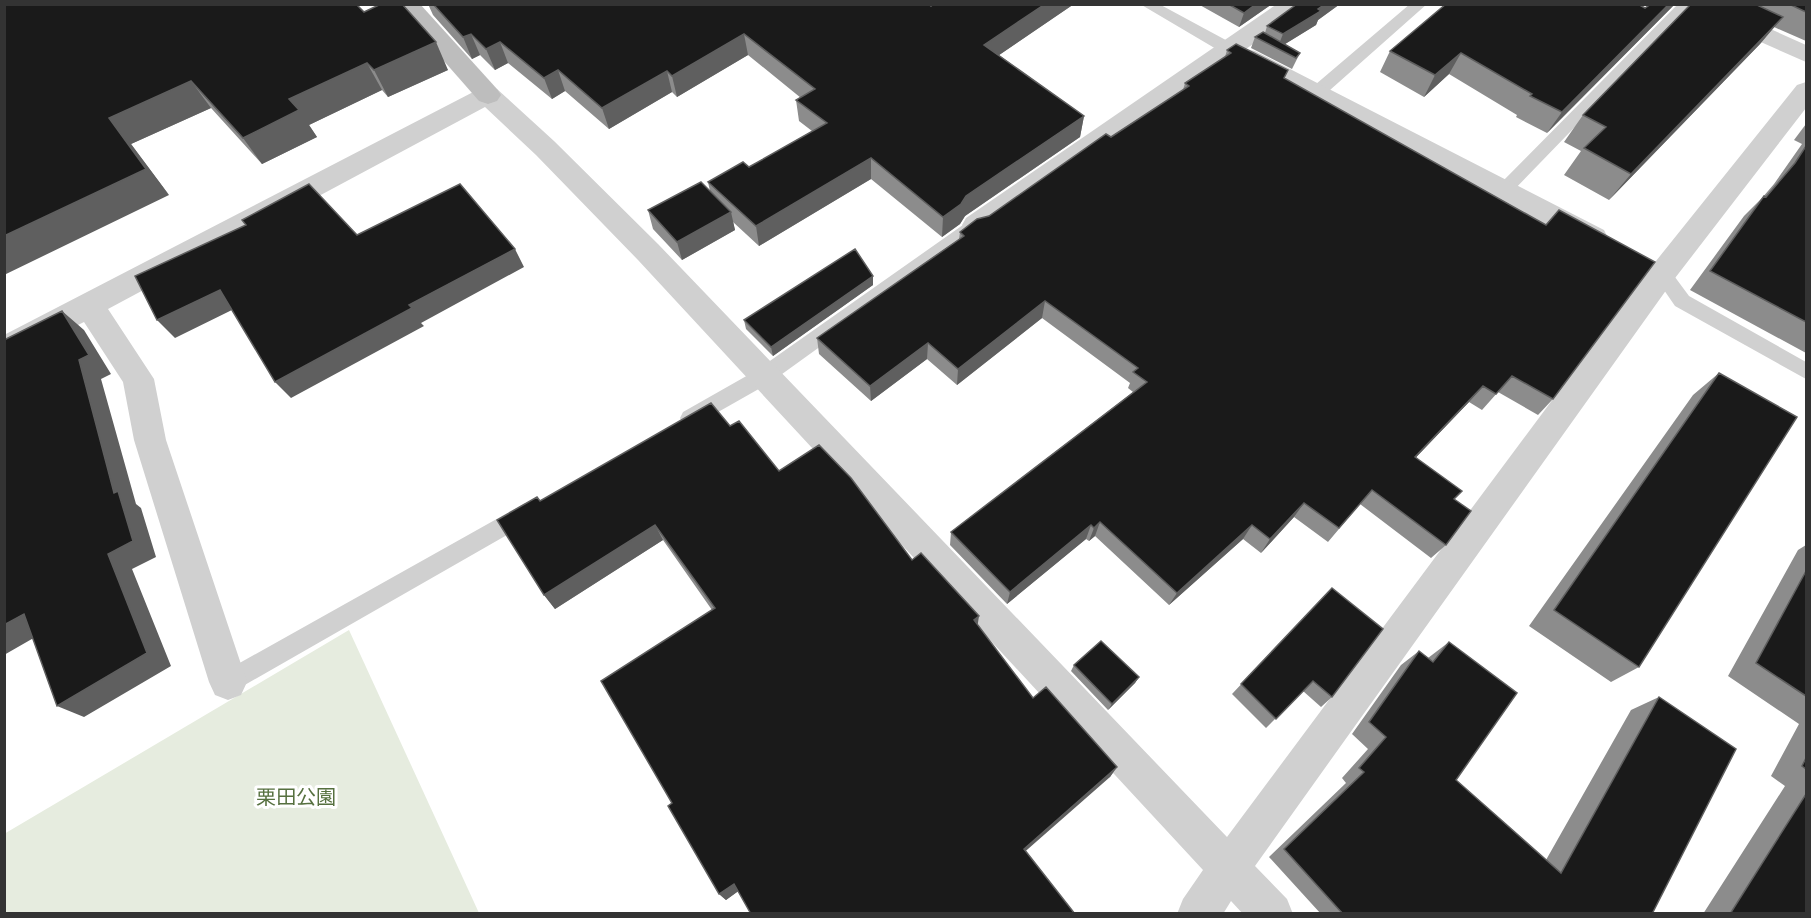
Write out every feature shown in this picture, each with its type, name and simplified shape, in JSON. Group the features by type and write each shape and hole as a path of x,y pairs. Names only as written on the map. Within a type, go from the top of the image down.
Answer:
{"street":[{"path":"406,4 488,95 640,244 1272,914"},
{"path":"976,225 1294,4"},
{"path":"1694,4 1806,54"},
{"path":"1229,49 1641,263"},
{"path":"1198,914 1641,263 1806,92"},
{"path":"4,350 488,95"},
{"path":"90,306 138,379 150,440 228,682"}],"lane":[{"path":"1147,4 1229,49"},
{"path":"1315,94 1420,4"},
{"path":"1503,191 1687,4"},
{"path":"671,429 764,376 976,225"},
{"path":"1641,263 1682,302 1806,371"},
{"path":"228,682 548,500"}],"green space":[{"name":"栗田公園","path":"349,630 479,913 5,913 4,834"}],"building":[{"path":"4,4 356,4 364,12 381,4 402,4 436,42 374,70 367,63 289,99 299,110 243,138 191,81 109,118 146,169 4,236"},
{"path":"433,4 928,4 931,6 934,4 1045,4 984,45 1084,116 966,196 961,204 943,217 871,158 756,226 708,182 743,162 749,167 827,123 796,100 815,89 744,34 672,76 667,71 602,108 558,70 544,78 500,42 486,49 471,34 463,37"},
{"path":"1228,4 1256,4 1244,13"},
{"path":"1297,4 1325,4 1318,9 1321,11 1283,34 1267,26"},
{"path":"1446,4 1638,4 1645,8 1651,4 1669,4 1562,112 1530,96 1532,94 1461,53 1435,75 1390,51"},
{"path":"1691,4 1755,4 1783,17 1631,174 1584,148 1606,127 1583,115"},
{"path":"1789,4 1806,4 1806,12"},
{"path":"1263,32 1300,53 1296,58 1255,37"},
{"path":"1236,44 1288,70 1284,78 1546,225 1559,210 1655,262 1553,399 1512,376 1496,394 1483,386 1415,457 1462,491 1454,499 1471,511 1446,545 1372,490 1339,528 1304,503 1270,539 1252,525 1177,593 1100,522 1094,528 1091,525 1010,592 951,532 1147,382 1133,372 1138,368 1045,301 958,369 928,343 870,386 817,338 964,236 960,232 977,219 989,216 1106,134 1111,137 1189,86 1185,83 1231,53 1227,50"},
{"path":"1806,146 1806,322 1710,271 1764,196 1766,197 1795,163"},
{"path":"701,182 731,212 677,242 648,210"},
{"path":"309,184 357,235 460,184 515,249 409,305 412,308 275,382 220,290 157,320 135,276 246,225 242,220"},
{"path":"855,249 873,276 771,347 744,320"},
{"path":"62,311 89,355 79,360 114,493 118,491 133,541 108,554 147,653 57,706 24,614 4,625 4,340"},
{"path":"1719,373 1797,417 1639,667 1554,610"},
{"path":"711,403 730,426 739,421 779,471 819,445 851,478 912,560 921,553 979,616 974,620 1033,698 1046,687 1117,767 1024,849 1075,914 751,914 734,884 719,894 668,806 672,803 601,681 715,608 655,525 544,595 497,520 537,497 540,501"},
{"path":"1806,571 1806,696 1756,663"},
{"path":"1332,588 1383,629 1332,697 1313,681 1276,719 1241,684"},
{"path":"1101,641 1139,677 1112,704 1074,665"},
{"path":"1449,642 1517,693 1456,780 1561,873 1659,697 1736,749 1652,914 1343,914 1284,849 1364,772 1359,768 1386,737 1369,722 1419,651 1433,662"},
{"path":"1806,794 1806,914 1730,914"}]}
